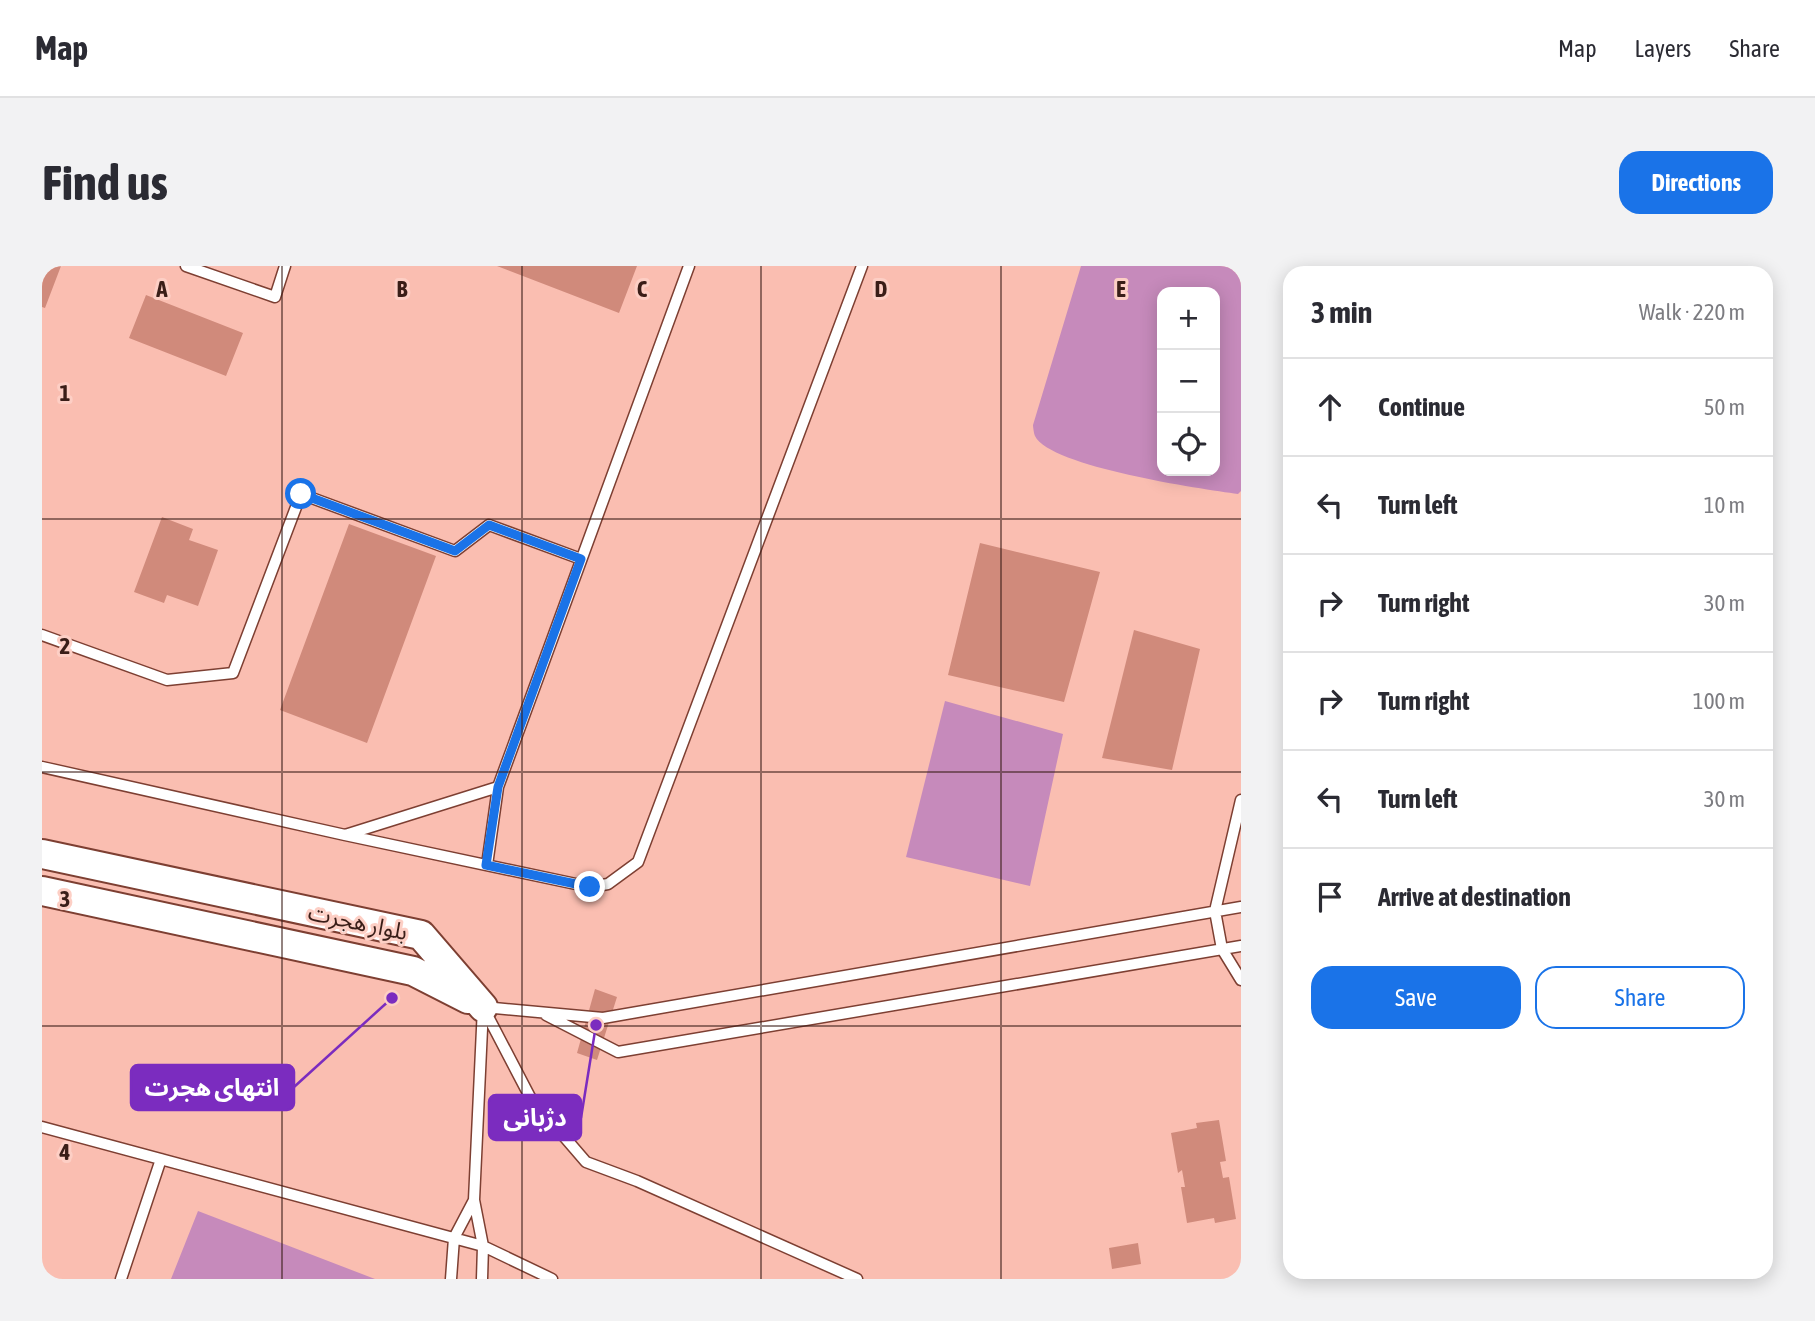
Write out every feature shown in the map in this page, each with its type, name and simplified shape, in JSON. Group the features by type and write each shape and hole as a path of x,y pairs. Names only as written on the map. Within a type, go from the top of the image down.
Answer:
{"main road":[{"name":"بلوار هجرت","path":"42,854 421,935 483,1007"},
{"name":"بلوار هجرت","path":"42,891 413,971 483,1007"}],"lane":[{"path":"186,266 275,297 285,266"},
{"path":"486,865 498,787 689,266"},
{"path":"42,767 590,887 608,884 638,862 862,266"},
{"path":"42,635 167,680 233,673 301,494 455,551 489,525 581,559"},
{"path":"345,835 498,787"},
{"path":"1241,800 1215,911 1222,949 1241,980"},
{"path":"483,1007 603,1017 1241,907"},
{"path":"540,1012 618,1052 1241,946"},
{"path":"482,1279 483,1246 474,1199 483,1007"},
{"path":"483,1007 530,1097 586,1162 637,1181 857,1279"},
{"path":"42,1127 483,1246 552,1279"},
{"path":"121,1279 161,1159"},
{"path":"451,1279 454,1238 474,1199"}],"shaded area":[{"path":"1081,266 1241,266 1241,491 1238,494 1096,467 1047,447 1035,436 1033,425"},
{"path":"945,701 1063,734 1030,886 906,857"},
{"path":"198,1211 375,1279 171,1279"}],"building":[{"path":"42,266 61,266 45,308 42,307"},
{"path":"497,266 637,266 619,313"},
{"path":"146,295 243,333 226,376 129,338"},
{"path":"162,517 193,529 189,540 218,550 198,606 167,595 164,603 134,592"},
{"path":"349,524 436,556 367,743 280,710"},
{"path":"980,543 1100,572 1064,702 948,675"},
{"path":"1134,630 1200,649 1172,770 1102,758"},
{"path":"595,989 617,997 597,1060 577,1053"},
{"path":"1219,1120 1226,1161 1220,1162 1223,1178 1229,1177 1236,1219 1215,1223 1214,1218 1187,1223 1181,1187 1185,1187 1182,1170 1178,1173 1171,1133 1197,1128 1196,1123"},
{"path":"1138,1243 1141,1264 1112,1269 1109,1248"}],"place":[{"name":"انتهای هجرت","path":"392,998"},
{"name":"دژبانی","path":"596,1025"}],"route":[{"path":"301,494 455,551 489,525 581,559 498,787 486,865 590,887"}]}
